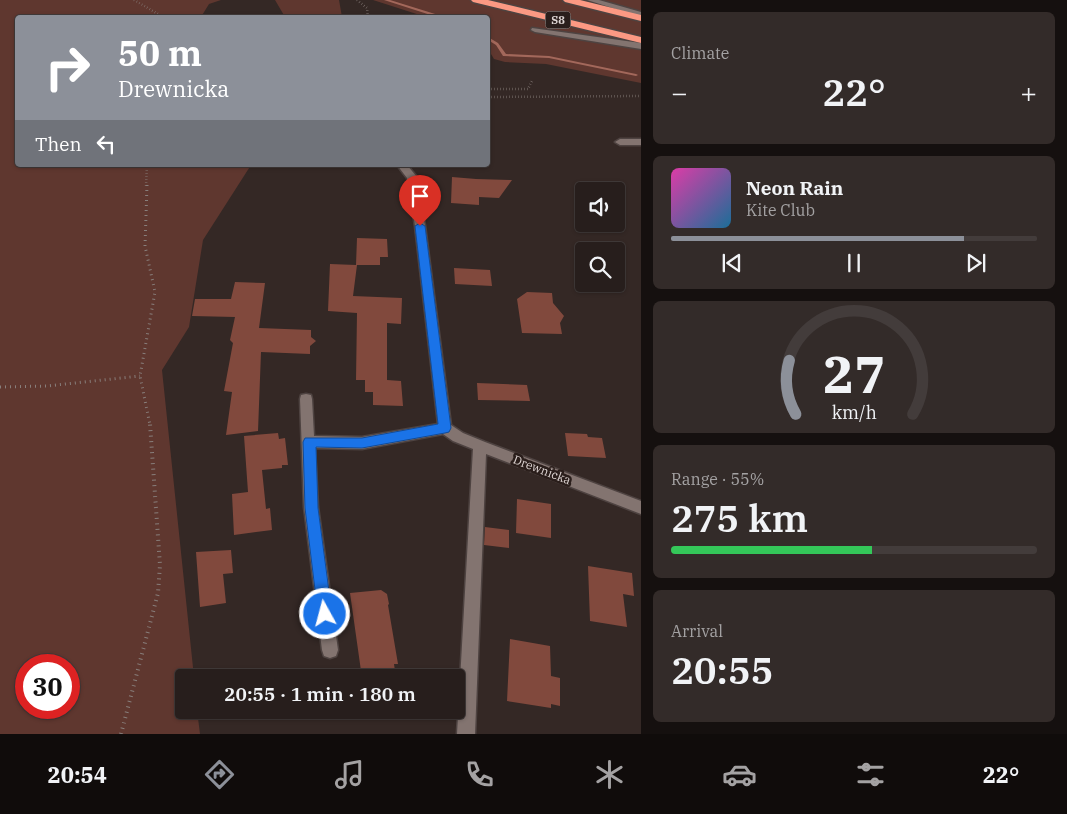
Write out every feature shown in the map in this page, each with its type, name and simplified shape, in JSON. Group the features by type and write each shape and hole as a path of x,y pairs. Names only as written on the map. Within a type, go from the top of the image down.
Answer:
{"highway":[{"name":"S8","path":"476,0 641,40"},
{"name":"S8","path":"568,0 641,16"}],"street":[{"path":"591,0 641,16"},
{"path":"535,30 641,46"},
{"path":"620,142 641,142"},
{"path":"309,442 362,443 445,428 420,226 412,177 404,167"},
{"path":"306,399 311,508 330,650"},
{"name":"Drewnicka","path":"445,428 458,437 480,446 641,508"},
{"path":"466,734 480,446"}],"path":[{"path":"134,0 160,15"},
{"path":"357,0 367,8 368,15"},
{"path":"490,89 528,89 532,81"},
{"path":"490,97 641,96"},
{"path":"121,734 158,593 160,565 150,424 140,376 155,292 145,246 147,167"},
{"path":"0,387 47,386 140,376"}],"shaded area":[{"path":"0,0 221,0 209,4 202,15 15,15 15,167 250,167 203,240 189,327 162,370 193,669 175,669 175,719 198,719 200,734 0,734"},
{"path":"275,0 339,0 342,15 284,15"},
{"path":"373,0 641,0 641,83 546,64 505,62 494,59 490,52 490,15 420,15"}],"building":[{"path":"452,177 512,180 499,198 479,197 479,205 451,203"},
{"path":"357,238 387,239 388,257 380,257 380,265 357,265 353,296 402,298 401,324 387,323 387,380 401,381 403,406 373,405 373,392 365,392 365,380 356,380 357,313 328,311 330,264 356,265"},
{"path":"454,268 490,270 492,286 455,284"},
{"path":"235,282 265,283 259,328 311,330 311,337 316,341 310,346 310,354 261,352 258,431 226,435 232,392 224,391 233,343 230,340 235,317 192,316 195,299 231,299"},
{"path":"527,292 552,293 553,303 564,316 560,323 562,334 522,333 517,299"},
{"path":"477,383 527,385 530,401 478,400"},
{"path":"278,433 279,439 285,438 288,465 282,465 282,468 262,470 266,509 270,508 272,530 234,535 232,494 248,492 244,436"},
{"path":"565,433 587,434 588,437 602,438 606,458 568,456"},
{"path":"517,499 551,504 551,538 516,533"},
{"path":"485,527 509,530 509,548 484,545"},
{"path":"231,550 233,573 223,574 226,603 200,607 196,552"},
{"path":"588,566 632,573 634,596 623,594 627,627 590,621"},
{"path":"381,590 387,594 398,664 394,664 395,669 361,669 350,593"},
{"path":"510,639 550,646 551,676 560,678 560,706 551,704 551,708 507,701"}],"waterway":[{"path":"386,0 436,15"},
{"path":"490,39 497,44 505,55 549,57 636,75"}],"route":[{"path":"325,614 311,508 309,442 362,443 445,428 420,226"}]}
